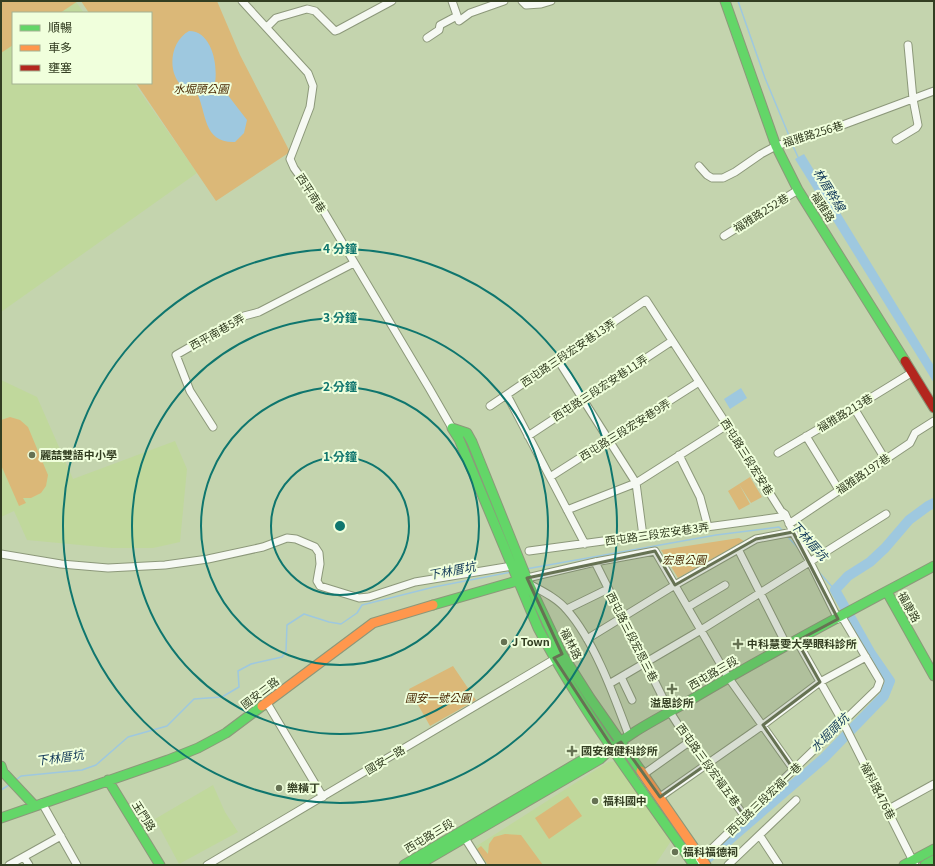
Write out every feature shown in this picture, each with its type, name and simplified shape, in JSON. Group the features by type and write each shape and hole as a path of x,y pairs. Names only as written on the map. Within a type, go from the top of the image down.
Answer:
{"street":[{"name":"西平南巷","path":"242,1 308,73 313,86 310,107 290,159 294,168 317,200 430,388"},
{"path":"267,27 276,18 307,9 316,11 335,31 392,1"},
{"path":"452,1 459,21 470,13 504,1"},
{"path":"522,1 526,5 541,4 551,1"},
{"name":"福雅路","path":"725,1 776,146 786,168 798,190 934,408"},
{"path":"427,38 439,30 440,25 457,16"},
{"path":"896,140 916,128 918,125 912,99 908,45"},
{"name":"福雅路256巷","path":"699,166 707,176 712,178 723,178 776,146 847,124 934,91"},
{"name":"福雅路252巷","path":"724,236 798,190"},
{"name":"西平南巷5弄","path":"213,427 190,391 176,354 244,316 259,312 354,263"},
{"name":"西屯路三段宏安巷","path":"646,300 781,511 785,514 793,532 810,562 845,615"},
{"name":"西屯路三段宏安巷13弄","path":"490,406 646,300"},
{"name":"西屯路三段宏安巷11弄","path":"528,436 672,341"},
{"path":"558,360 636,483 643,536"},
{"name":"福雅路213巷","path":"778,453 911,373"},
{"name":"西屯路三段宏安巷9弄","path":"550,477 699,382"},
{"name":"福林路","path":"430,388 452,428 520,574 538,628 558,656 575,676 705,863"},
{"path":"507,395 585,544"},
{"path":"854,408 885,460"},
{"name":"福雅路197巷","path":"789,524 910,443 915,433 934,421"},
{"path":"567,510 636,483 727,425"},
{"path":"806,436 839,490"},
{"path":"679,455 700,497 708,527"},
{"name":"西屯路三段宏安巷3弄","path":"529,551 780,517 785,514"},
{"path":"609,684 701,630 886,514"},
{"path":"587,639 675,585 756,539 793,532"},
{"path":"1,554 61,564 108,568 165,565 208,559 263,547 287,538 296,539 315,548 318,553 320,564 317,581 320,586 359,598 370,597 415,582 520,574 655,551 728,677 794,770"},
{"path":"738,549 787,646"},
{"name":"西屯路三段宏恩三巷","path":"595,562 670,712"},
{"name":"西屯路三段","path":"404,865 463,835 600,759 612,747 629,736 728,677 934,566"},
{"path":"520,574 567,609 587,639 609,684 629,736"},
{"name":"國安二路","path":"1,818 168,760 198,748 226,733 367,627 520,574"},
{"path":"688,607 726,585"},
{"path":"567,609 608,589"},
{"name":"福康路","path":"887,592 933,672"},
{"name":"西屯路三段宏福一巷","path":"694,865 705,863 745,817 877,689 880,681 845,615"},
{"name":"福科路476巷","path":"797,641 843,723 887,810 910,864"},
{"name":"福林路","path":"558,656 612,747 694,865"},
{"name":"國安一路","path":"207,865 558,656"},
{"path":"660,797 763,725 820,682 866,657"},
{"path":"620,677 632,700"},
{"path":"267,703 323,797"},
{"name":"西屯路三段宏福五巷","path":"670,712 689,742 707,764 745,817"},
{"path":"644,774 689,742"},
{"path":"1,766 3,772 12,783 38,804 61,836 77,865"},
{"name":"玉門路","path":"108,780 160,865"},
{"path":"887,810 934,784"},
{"path":"728,865 796,800"},
{"path":"463,835 482,865"},
{"name":"西屯路三段","path":"418,865 463,835"},
{"path":"9,865 61,836"},
{"path":"760,836 779,865"},
{"path":"910,864 934,849"},
{"path":"24,857 28,865"},
{"path":"924,865 934,860"}],"highlighted area":[{"path":"793,532 838,619 797,641 820,682 763,725 794,770 745,817 707,764 660,797 621,742 612,747 554,658 562,654 527,578 655,551 675,585 756,539"}],"shaded area":[{"path":"76,2 83,12 61,12"},
{"path":"12,43 12,84 135,84 197,173 1,312 1,50"},
{"name":"麗喆雙語中小學","path":"1,380 37,397 73,479 175,441 187,469 180,542 153,548 112,548 27,540 14,511 1,517"},
{"name":"福科國中","path":"617,761 671,841 655,865 487,865 475,847 608,762"},
{"path":"213,785 225,812 238,832 179,864 155,819"}],"green space":[{"path":"1,1 78,1 62,12 12,12 12,46 1,53"},
{"name":"水堀頭公園","path":"81,1 217,1 240,55 290,152 216,201 137,84 152,84 152,12 88,12"},
{"path":"10,417 20,420 28,427 48,475 46,486 41,493 31,498 23,498 26,503 19,506 1,465 1,420"},
{"path":"750,477 762,497 751,503 739,484"},
{"path":"739,484 750,504 739,510 728,491"},
{"name":"宏恩公園","path":"739,538 744,541 678,578 661,550"},
{"name":"國安一號公園","path":"453,666 476,700 430,726 409,689"},
{"path":"568,796 582,816 549,839 535,818"},
{"path":"505,834 521,835 543,865 488,865 477,849 481,846 488,854 489,844 494,837"}],"water":[{"path":"189,31 197,32 208,43 212,50 214,59 216,76 215,83 227,94 247,120 244,133 235,142 217,138 208,126 197,93 182,86 173,71 172,63 175,48 178,41"},
{"path":"804,154 934,366 934,383 795,159"},
{"path":"741,388 747,398 730,409 724,399"}],"waterway":[{"name":"林厝幹線","path":"738,1 765,78 790,138"},
{"name":"林厝幹線","path":"792,144 799,159"},
{"name":"水堀頭坑","path":"700,865 824,758 884,696 890,681 870,652 835,590 848,576 870,562 885,548 909,520 934,503"},
{"name":"下林厝坑","path":"526,569 716,535 779,527 783,531"},
{"name":"下林厝坑","path":"787,536 799,549"},
{"name":"下林厝坑","path":"817,570 835,590"},
{"name":"下林厝坑","path":"16,780 21,776 82,770 96,765 128,737 167,726 194,699 222,697 239,687 238,671 251,664 282,657 286,651 287,625 304,614 329,622 341,624 357,613 362,605 434,587 511,572"},
{"name":"下林厝坑","path":"1,790 9,785"}],"traffic: fast":[{"path":"725,1 776,146 798,190 905,361"},
{"path":"452,428 467,433 472,442 529,584 562,654 590,698 641,771"},
{"path":"452,428 459,439 538,628 555,659 592,719 694,865"},
{"path":"418,865 600,759 631,734 654,720 780,649 934,566"},
{"path":"433,605 527,578"},
{"path":"887,592 934,676"},
{"path":"1,818 168,760 198,748 226,733 262,706"},
{"path":"404,865 596,752 611,748"},
{"path":"1,766 3,772 34,805"},
{"path":"108,780 160,865"},
{"path":"904,865 934,849"},
{"path":"925,865 934,860"}],"traffic: slow":[{"path":"262,706 373,623 433,605"},
{"path":"641,771 706,865"}],"traffic: jam":[{"path":"905,361 934,408"}],"place":[{"name":"麗喆雙語中小學","path":"32,455"},
{"name":"J Town","path":"504,642"},
{"name":"中科慧雯大學眼科診所","path":"738,644"},
{"name":"溢恩診所","path":"672,689"},
{"name":"國安復健科診所","path":"572,751"},
{"name":"樂橫丁","path":"279,788"},
{"name":"福科國中","path":"595,801"},
{"name":"福科福德祠","path":"675,852"}]}
